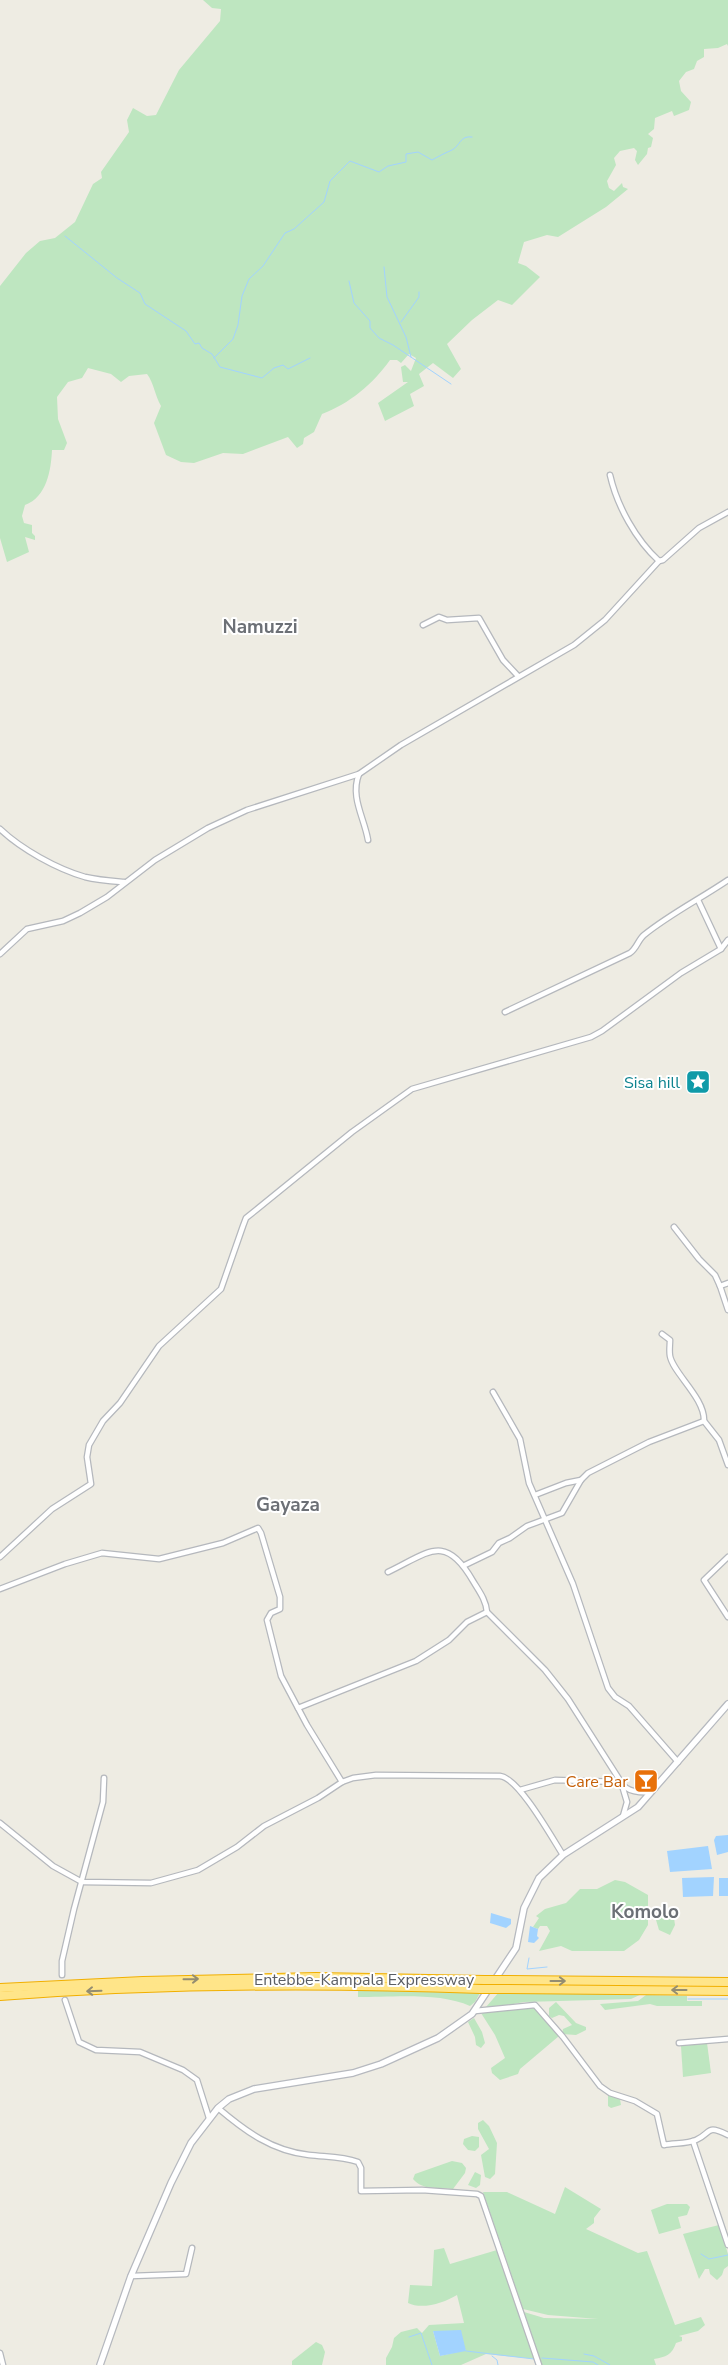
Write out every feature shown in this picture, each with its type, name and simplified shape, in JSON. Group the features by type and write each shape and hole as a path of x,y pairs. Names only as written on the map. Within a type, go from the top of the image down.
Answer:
{"highway":[{"name":"Entebbe-Kampala Expressway","path":"0,1988 142,1981 316,1977 728,1982"},
{"name":"Entebbe-Kampala Expressway","path":"0,1996 134,1989 276,1986 728,1990"}],"main road":[{"path":"100,2365 131,2276 182,2158 218,2108 229,2099 254,2089 353,2073 381,2064 438,2038 475,2011 516,1948 524,1908 535,1883 545,1870 563,1855 638,1807 728,1704"}],"street":[{"path":"610,475 623,510 644,548 659,561"},
{"path":"0,954 27,929 63,920 80,913 106,897 124,882 183,842 226,819 358,774 401,745 574,645 594,629 635,590 659,561 663,560 699,528 728,512"},
{"path":"423,625 439,617 447,620 479,618 503,660 518,676"},
{"path":"358,774 354,786 355,794 368,840"},
{"path":"0,830 30,852 85,877 124,882"},
{"path":"505,1012 630,953 642,937 666,918 728,880"},
{"path":"698,900 720,949"},
{"path":"0,1557 52,1509 91,1484 87,1451 103,1421 120,1403 159,1346 221,1289 246,1218 352,1132 412,1089 591,1037 602,1032 681,973 720,949 728,940"},
{"path":"674,1227 699,1259 715,1275 728,1310"},
{"path":"720,1286 728,1283"},
{"path":"662,1334 670,1340 670,1357 692,1390 704,1414 704,1421 719,1440 728,1465"},
{"path":"493,1392 520,1439 529,1483 583,1611 608,1688 615,1697 629,1706 678,1762"},
{"path":"466,1566 492,1552 499,1543 527,1526 565,1511 581,1480 588,1473 649,1442 704,1421"},
{"path":"535,1495 566,1483 581,1480"},
{"path":"0,1589 57,1567 102,1553 159,1559 223,1543 258,1528 266,1546 281,1603 280,1609 271,1613 267,1620 281,1676 342,1782"},
{"path":"388,1572 430,1551 449,1553 466,1566 484,1599 487,1612 541,1665 561,1689 623,1786 634,1791 653,1792"},
{"path":"728,1556 704,1580 728,1617"},
{"path":"298,1708 416,1661 449,1640 467,1622 487,1612"},
{"path":"0,1823 53,1866 82,1882 151,1884 198,1870 237,1847 264,1826 310,1802 342,1782 376,1775 500,1776 510,1778 520,1790 563,1855"},
{"path":"62,1976 62,1961 103,1802 104,1778"},
{"path":"520,1790 555,1780 621,1782"},
{"path":"621,1782 627,1802 623,1817"},
{"path":"65,2000 80,2042 96,2050 140,2052 183,2070 196,2080 209,2118"},
{"path":"475,2011 533,2004 557,2029 587,2071 605,2090 635,2101 657,2114 664,2145 693,2141 704,2133 713,2130 728,2135"},
{"path":"680,2043 728,2039"},
{"path":"218,2108 240,2126 273,2146 286,2151 346,2158 358,2162 361,2168 361,2191 422,2190 477,2194 481,2196 539,2365"},
{"path":"693,2141 726,2229 728,2245"},
{"path":"131,2276 186,2274 192,2248"},
{"path":"0,2353 3,2365"}],"green space":[{"path":"203,0 728,0 728,46 727,44 718,48 704,49 704,57 697,61 694,69 686,72 679,81 681,91 691,102 689,110 674,116 672,111 655,118 654,129 648,134 653,138 651,147 648,148 647,154 638,165 635,160 637,151 634,148 620,151 614,158 616,165 607,181 609,188 614,191 622,183 623,187 628,189 606,207 558,237 547,235 524,242 518,263 526,266 540,277 512,305 498,300 472,320 447,344 461,369 453,378 433,363 419,374 424,386 410,394 414,406 385,421 378,403 408,382 403,382 401,367 405,365 411,371 416,358 409,354 401,363 397,360 390,360 360,392 342,405 322,414 314,432 304,438 303,444 297,448 288,437 243,454 223,453 194,463 181,462 166,455 154,423 161,406 147,374 129,376 121,382 111,374 88,368 82,378 68,382 57,397 58,419 67,443 64,450 52,450 49,474 43,489 38,496 25,505 22,516 24,523 32,525 32,533 35,536 35,540 25,537 29,552 7,562 0,538 0,286 26,253 40,241 55,238 75,222 93,184 102,178 101,172 129,132 127,120 133,108 147,116 156,115 179,70 220,21 221,9 212,8"},
{"path":"615,1880 625,1882 648,1895 648,1925 639,1940 624,1951 572,1951 561,1946 539,1951 550,1931 547,1926 540,1926 538,1929 533,1927 539,1918 536,1916 545,1909 566,1903 580,1889 597,1889"},
{"path":"669,1912 674,1918 675,1925 670,1935 659,1930 656,1920 658,1913"},
{"path":"358,1991 481,1991 475,2002 470,2006 431,1997 358,1997"},
{"path":"499,1992 644,1993 631,1999 524,2002 486,2007"},
{"path":"646,1995 687,1996 687,2001 702,2001 702,2006 657,2006 650,2004 605,2010 600,2004 638,2001"},
{"path":"556,2002 576,2023 586,2027 586,2030 576,2035 562,2034 563,2029 572,2025 564,2016 559,2015 552,2018 549,2016 549,2008"},
{"path":"534,2006 552,2027 558,2026 559,2036 520,2069 518,2074 500,2080 492,2073 491,2068 505,2058 495,2035 481,2013"},
{"path":"474,2018 482,2032 485,2043 481,2048 476,2045 475,2037 468,2022"},
{"path":"707,2043 711,2073 683,2077 681,2046"},
{"path":"608,2094 620,2099 621,2105 611,2108 608,2106"},
{"path":"483,2120 489,2126 497,2143 495,2174 490,2179 485,2177 481,2155 489,2149 478,2129 478,2123"},
{"path":"472,2136 479,2137 479,2147 475,2151 468,2150 463,2144 464,2139"},
{"path":"452,2161 462,2163 466,2168 465,2173 453,2189 426,2187 413,2179 415,2174"},
{"path":"475,2172 481,2175 480,2185 476,2188 468,2185"},
{"path":"565,2187 601,2209 594,2218 594,2223 586,2229 638,2253 647,2251 675,2325 701,2317 705,2325 698,2331 679,2336 682,2337 682,2341 676,2343 668,2355 654,2359 656,2365 542,2365 524,2312 544,2318 598,2319 548,2315 523,2309 483,2192 507,2192 555,2214"},
{"path":"667,2204 687,2204 690,2207 687,2215 678,2217 681,2228 659,2234 651,2210"},
{"path":"719,2225 728,2254 728,2266 717,2280 710,2274 709,2269 705,2269 699,2279 683,2234"},
{"path":"444,2248 450,2264 497,2250 535,2359 486,2354 461,2365 386,2365 386,2358 394,2338 401,2332 417,2328 422,2333 429,2325 464,2323 457,2295 433,2305 420,2306 408,2303 410,2285 432,2286 434,2250","holes":["433,2331 466,2350 440,2356"]},
{"path":"316,2342 322,2345 325,2352 322,2365 292,2365 292,2361"}],"water":[{"path":"728,1835 728,1852 717,1855 714,1840 716,1836"},
{"path":"708,1846 712,1869 670,1872 667,1851"},
{"path":"714,1877 713,1896 683,1897 682,1878"},
{"path":"719,1878 728,1878 728,1896 719,1896"},
{"path":"491,1913 511,1919 511,1924 506,1928 490,1923"},
{"path":"530,1926 538,1929 537,1936 539,1938 534,1943 528,1942"},
{"path":"461,2330 466,2351 440,2356 433,2331"}],"waterway":[{"path":"214,358 233,339 238,325 242,296 249,279 263,266 285,233 294,229 324,202 330,181 350,161 379,172 388,166 406,162 406,154 418,152 432,160 455,148 463,139 472,137"},
{"path":"65,236 117,278 140,293 145,304 186,331 195,344 199,343 202,348 212,354 220,367 262,378 274,368 283,365 288,369 310,358"},
{"path":"384,267 387,297 406,337 411,357"},
{"path":"349,281 354,303 370,321 370,328 379,338 393,345 451,384"},
{"path":"401,322 419,297 419,292"},
{"path":"529,1958 527,1969 547,1967"},
{"path":"688,1999 728,1999"},
{"path":"701,2254 709,2259 728,2255"},
{"path":"409,2337 421,2333 432,2365"},
{"path":"466,2351 534,2359 536,2365"},
{"path":"584,2354 594,2356 610,2365"},
{"path":"492,2356 497,2360 498,2365"},
{"path":"542,2358 593,2362 598,2365"}],"place":[{"name":"Sisa hill","path":"698,1082"},
{"name":"Care Bar","path":"646,1781"}],"district":[{"name":"Namuzzi","path":"260,626"},
{"name":"Gayaza","path":"288,1504"},
{"name":"Komolo","path":"645,1911"}]}
